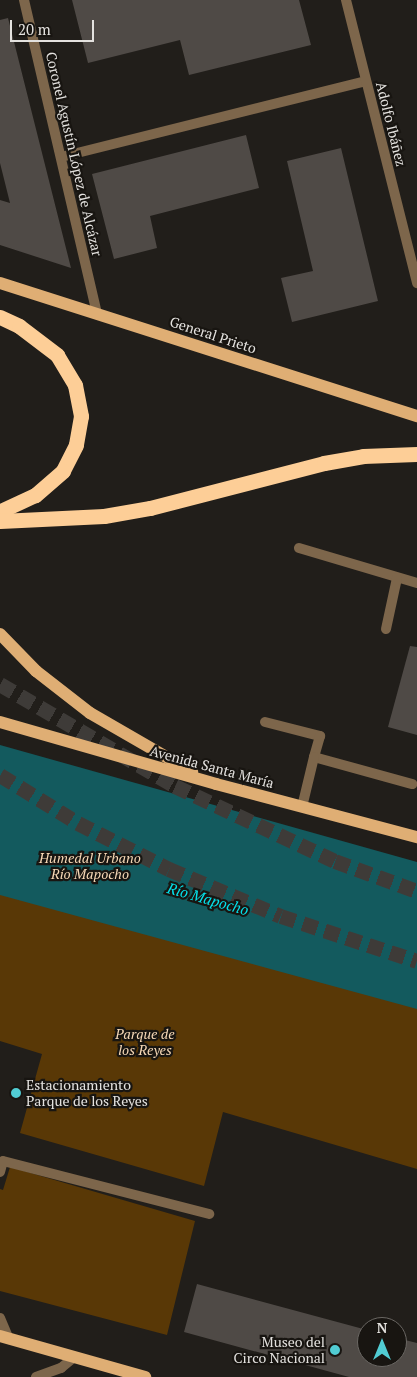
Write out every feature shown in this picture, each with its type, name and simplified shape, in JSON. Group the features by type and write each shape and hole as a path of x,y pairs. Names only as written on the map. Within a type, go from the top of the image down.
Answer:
{"highway":[{"path":"0,317 19,326 57,355 75,385 80,416 76,445 63,471 35,495 0,511"},
{"path":"0,521 104,516 150,508 324,462 362,456 417,454"}],"main road":[{"name":"General Prieto","path":"0,283 417,416"},
{"path":"0,634 36,671 90,713 142,746 216,784"},
{"name":"Avenida Santa María","path":"0,722 216,784 417,836"},
{"path":"5,1337 145,1377"}],"street":[{"name":"Coronel Agustín López de Alcázar","path":"24,0 97,314"},
{"name":"Adolfo Ibáñez","path":"346,0 417,283"},
{"path":"61,157 366,81"},
{"path":"299,548 417,583"},
{"path":"386,629 397,578"},
{"path":"265,722 320,736 302,807"},
{"path":"314,757 412,784"},
{"path":"0,1172 2,1161 209,1214"},
{"path":"0,1318 5,1337"},
{"path":"36,1377 61,1368 74,1357"}],"green space":[{"name":"Parque de los Reyes","path":"0,747 417,865 417,1169 223,1112 204,1186 20,1133 42,1054 0,1041"},
{"path":"10,1167 195,1221 167,1335 0,1291 0,1189 3,1190"}],"water":[{"name":"Humedal Urbano Río Mapocho","path":"0,745 417,862 417,1009 0,895"}],"building":[{"path":"72,0 299,0 311,45 189,75 180,40 88,63"},
{"path":"8,18 71,268 0,245 0,200 10,203 0,163 0,20"},
{"path":"246,135 259,188 150,216 157,248 114,259 92,174"},
{"path":"341,148 378,301 292,322 281,278 313,271 287,161"},
{"path":"410,646 417,647 417,735 388,727"},
{"path":"197,1284 357,1327 357,1367 407,1367 407,1340 417,1343 417,1377 349,1377 184,1332"}],"tunnel":[{"path":"0,684 175,786 335,861 417,891"},
{"path":"0,775 78,823 169,869 281,916 417,961"}],"place":[{"name":"Estacionamiento Parque de los Reyes","path":"16,1093"},
{"name":"Museo del Circo Nacional","path":"335,1350"}],"water label":[{"name":"Río Mapocho","path":"208,899"}]}
